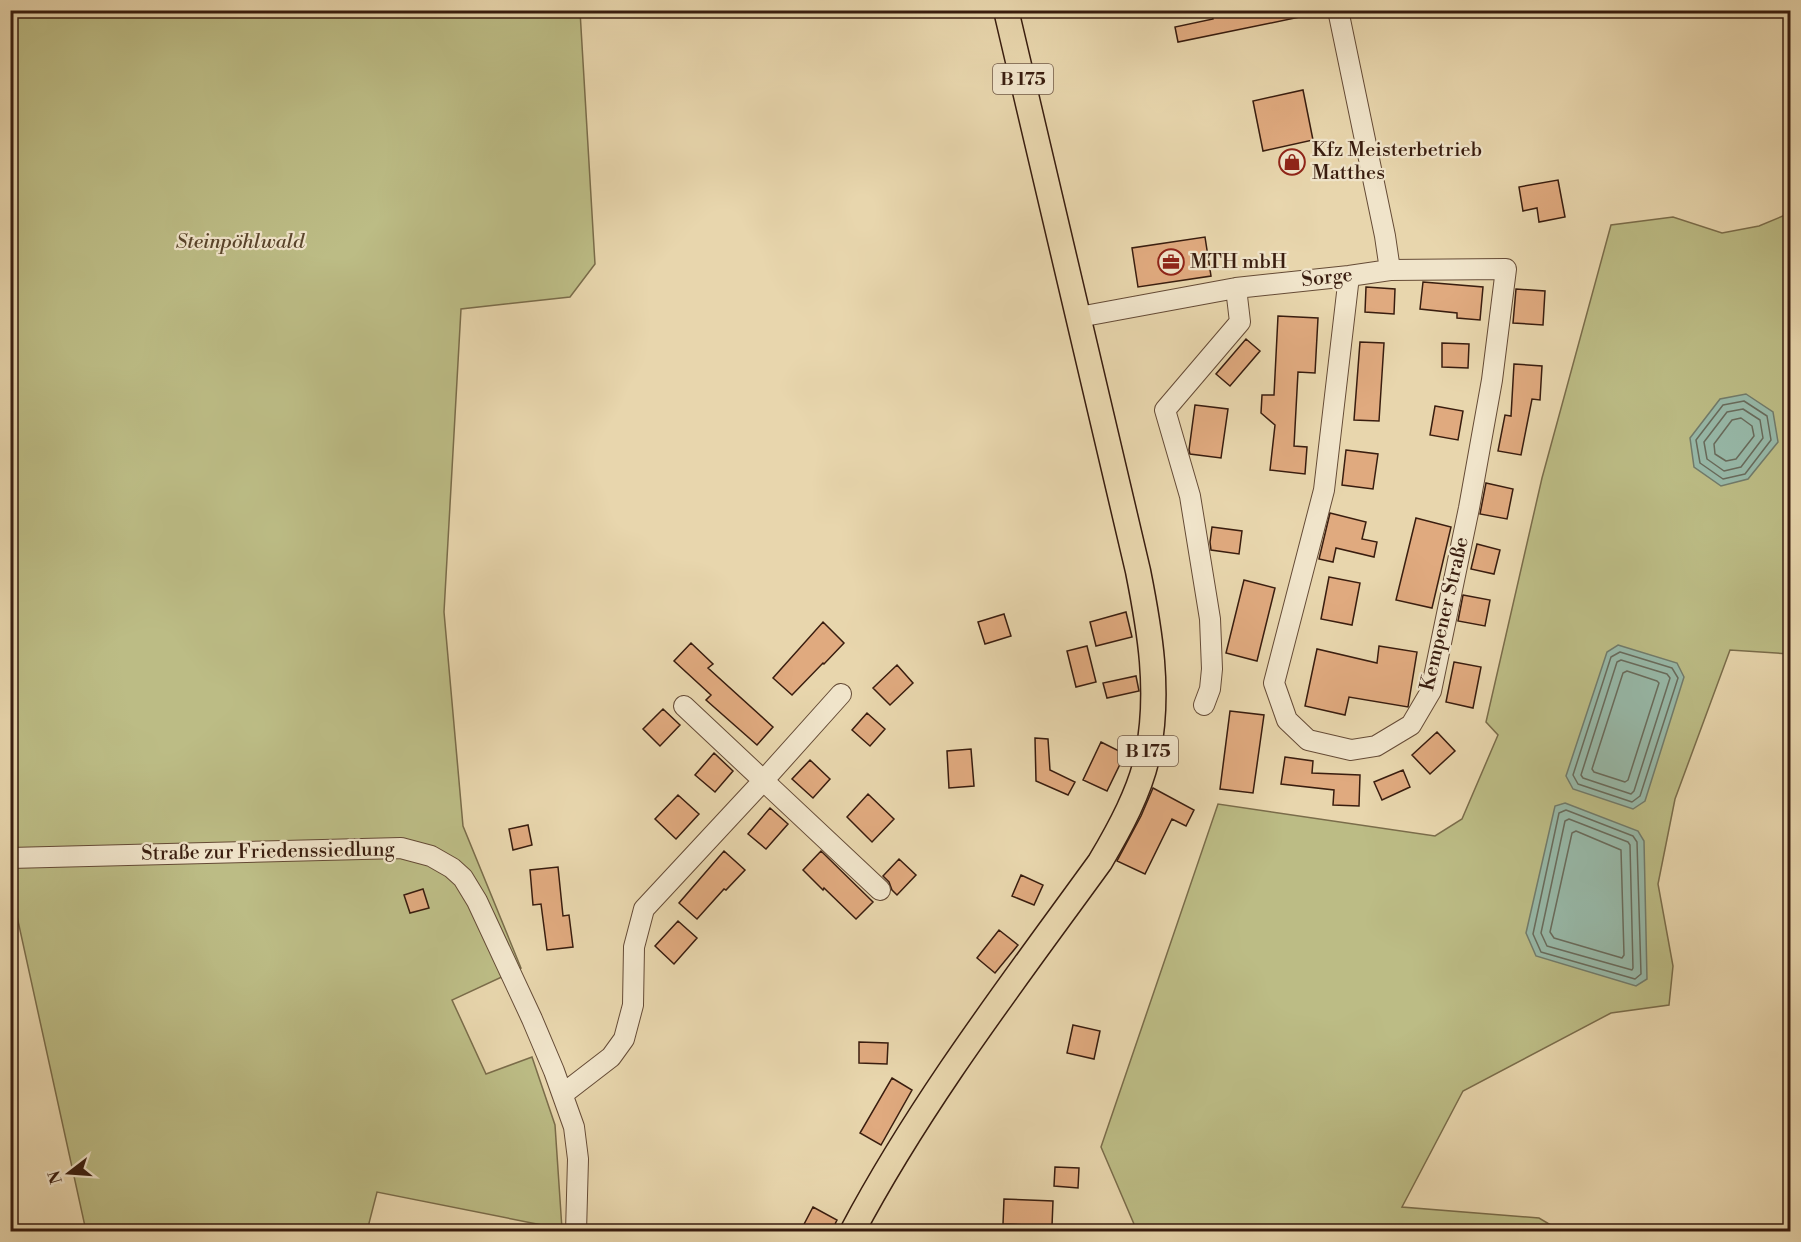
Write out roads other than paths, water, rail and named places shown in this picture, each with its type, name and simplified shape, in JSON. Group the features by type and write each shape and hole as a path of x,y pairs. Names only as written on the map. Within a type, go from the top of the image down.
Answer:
{"main road":[{"name":"B 175","path":"852,1232 921,1113 1111,843 1132,802 1148,755 1154,691 1153,659 1147,616 1006,10"}],"street":[{"path":"1338,10 1385,236 1389,270"},
{"name":"Sorge","path":"1079,317 1236,288 1389,270 1506,269"},
{"name":"Kempener Straße","path":"1349,276 1324,490 1274,683 1287,720 1308,740 1351,750 1376,746 1411,725 1431,691 1469,508 1492,380 1506,269"},
{"path":"1204,705 1212,669 1210,619 1190,496 1165,410 1240,322 1236,288"},
{"path":"563,1094 611,1057 624,1039 633,1005 634,947 644,909 763,782 841,694"},
{"path":"684,706 880,890"},
{"name":"Straße zur Friedenssiedlung","path":"10,858 401,848 431,856 452,868 463,878 477,901 563,1094 574,1127 578,1159 576,1232"}],"water":[{"path":"1746,394 1773,412 1778,442 1748,479 1721,486 1694,467 1690,438 1720,399"},
{"path":"1618,645 1677,663 1684,677 1645,801 1633,809 1573,789 1566,776 1607,652"},
{"path":"1565,803 1638,831 1644,841 1647,979 1636,986 1536,956 1526,933 1555,806"}],"place":[{"name":"Kfz Meisterbetrieb Matthes","path":"1292,162"},
{"name":"MTH mbH","path":"1171,262"}],"park label":[{"name":"Steinpöhlwald","path":"240,242"}]}
